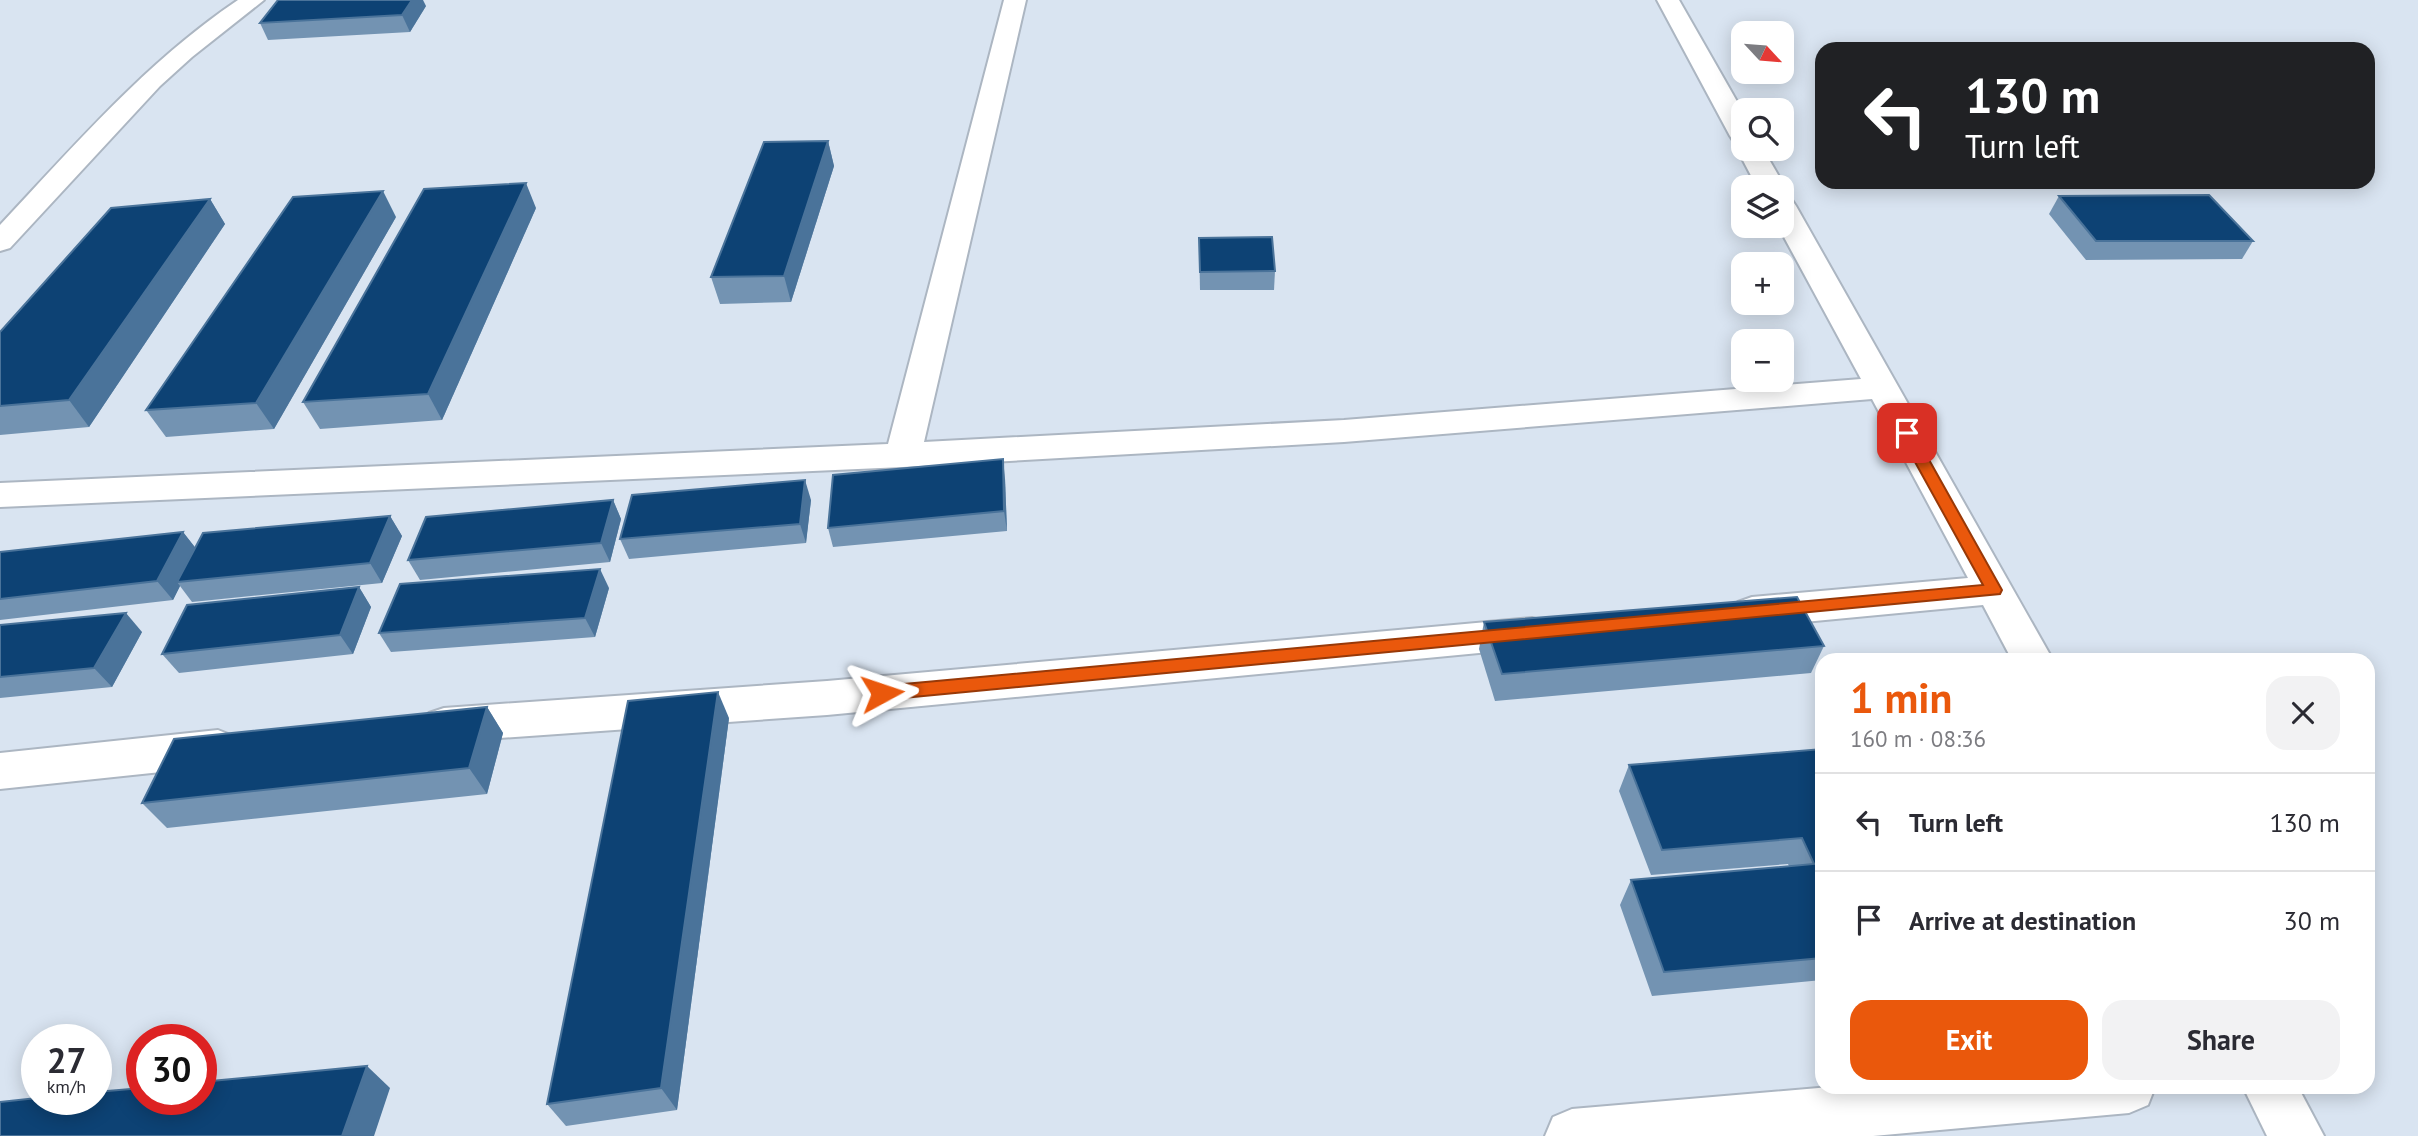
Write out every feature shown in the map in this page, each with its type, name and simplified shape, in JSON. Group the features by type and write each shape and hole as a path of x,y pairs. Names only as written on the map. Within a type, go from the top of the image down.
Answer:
{"street":[{"path":"0,242 155,77 232,13 253,0"},
{"path":"903,454 1015,0"},
{"path":"1668,0 1731,114"},
{"path":"1794,228 2029,653"},
{"path":"0,495 1344,431 1882,388"},
{"path":"1716,616 1994,590"},
{"path":"401,729 827,698 1563,630"},
{"path":"0,771 249,745"},
{"path":"1572,1136 1659,1132 2056,1094"},
{"path":"2273,1094 2297,1136"}],"building":[{"path":"278,0 412,0 402,15 260,23"},
{"path":"828,141 784,276 711,277 764,142"},
{"path":"526,183 428,394 303,402 424,189"},
{"path":"383,191 256,403 146,410 293,197"},
{"path":"2209,195 2253,241 2096,241 2059,196"},
{"path":"210,199 69,400 0,406 0,332 111,208"},
{"path":"1272,237 1275,271 1200,272 1199,238"},
{"path":"1003,459 1004,511 828,528 833,475"},
{"path":"805,480 800,524 620,539 632,495"},
{"path":"613,500 601,543 408,560 426,517"},
{"path":"390,516 370,563 177,582 203,533"},
{"path":"183,532 157,581 0,599 0,552"},
{"path":"600,569 585,618 379,633 400,584"},
{"path":"359,587 340,635 162,654 187,605"},
{"path":"1797,597 1824,646 1502,674 1484,622"},
{"path":"126,613 94,668 0,677 0,625"},
{"path":"718,692 661,1088 547,1104 628,701"},
{"path":"487,707 469,768 142,803 174,739"},
{"path":"1815,750 1815,959 1664,972 1631,880 1814,864 1802,838 1662,850 1629,765"},
{"path":"367,1066 342,1136 0,1136 0,1102 21,1100 21,1115 112,1115 112,1091 126,1089 126,1115 217,1115 217,1080"}],"route":[{"path":"882,693 1994,590 1907,433"}]}
